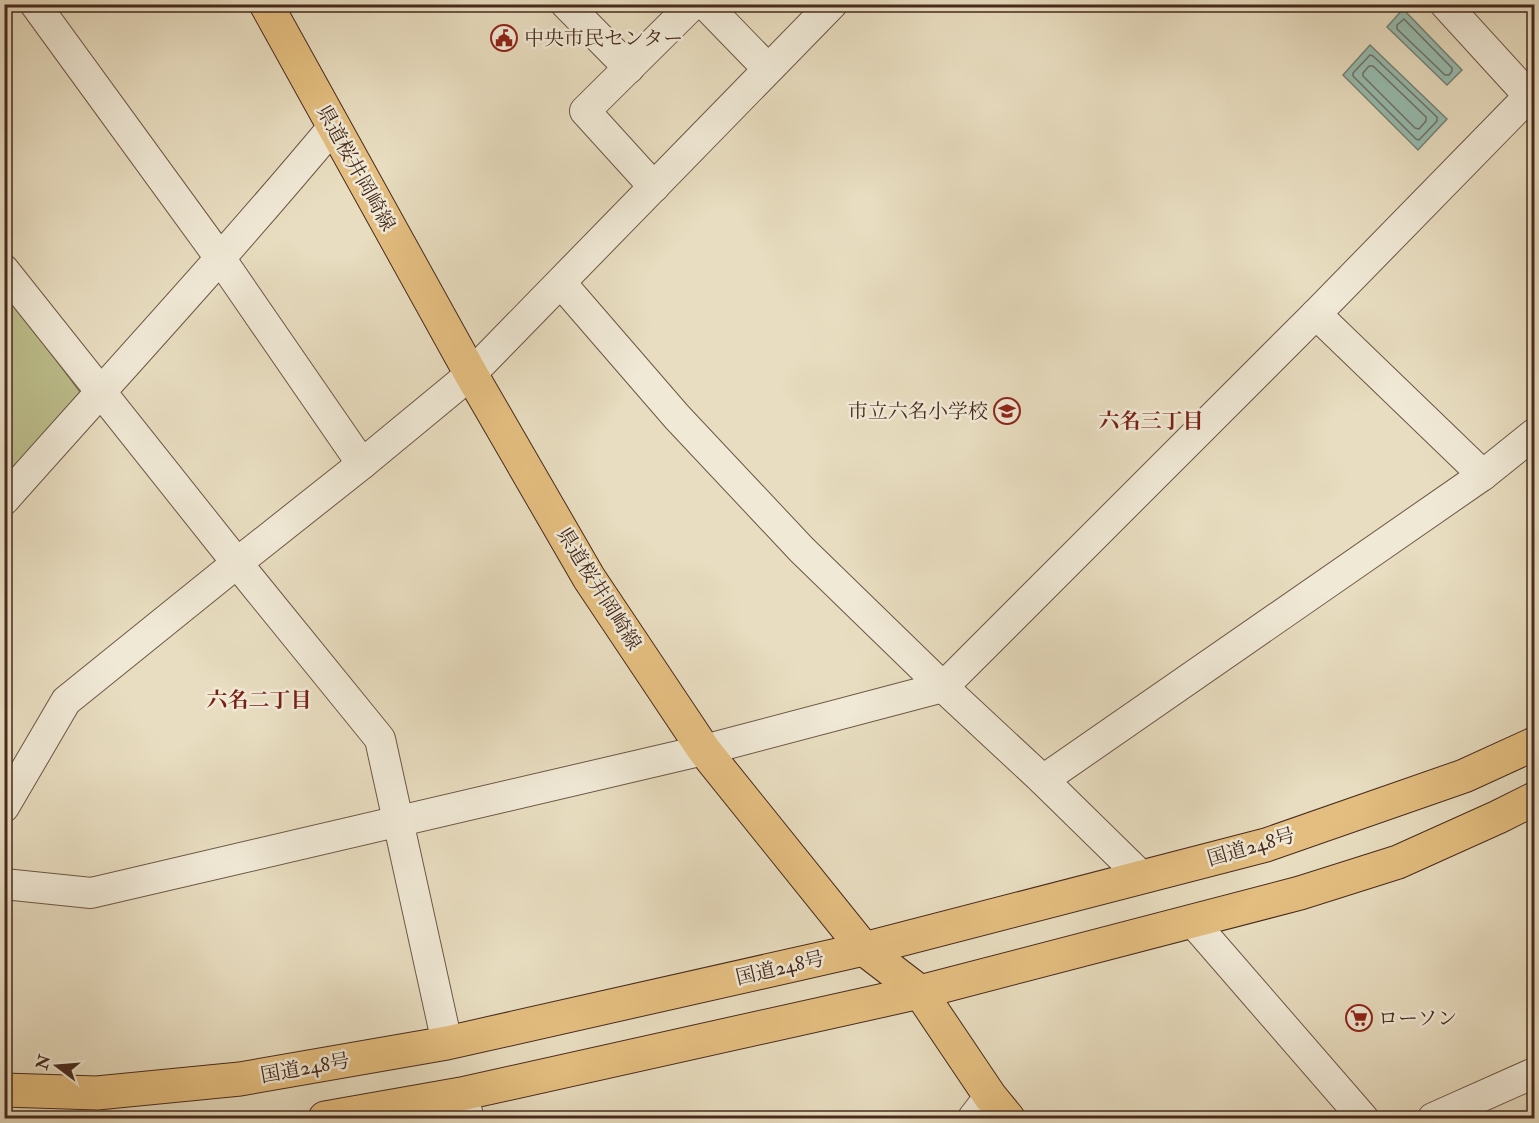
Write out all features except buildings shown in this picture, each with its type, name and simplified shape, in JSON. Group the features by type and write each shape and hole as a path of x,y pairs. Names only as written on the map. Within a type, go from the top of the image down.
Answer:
{"main road":[{"name":"県道桜井岡崎線","path":"266,4 471,374 590,578 704,750 864,949 920,992 990,1111"},
{"name":"国道248号","path":"4,1090 97,1094 228,1080 447,1043 864,949 1266,845 1464,777 1534,744"},
{"path":"325,1119 465,1106 920,992 1300,893 1398,862 1534,800"}],"street":[{"path":"35,4 220,258 362,464"},
{"path":"566,4 629,68"},
{"path":"654,188 585,111 693,4"},
{"path":"705,4 768,69"},
{"path":"4,807 66,701 471,374 832,4"},
{"path":"4,884 91,893 704,750 943,687 1317,314 1532,93 1445,4"},
{"path":"4,500 220,258 333,127"},
{"path":"4,270 380,739 447,1043"},
{"path":"561,283 677,417 786,533 1141,876"},
{"path":"1317,314 1483,475"},
{"path":"1043,780 1483,475 1534,434"},
{"path":"1192,921 1363,1119"},
{"path":"1433,1119 1534,1074"}],"green space":[{"path":"5,292 81,393 5,478"}],"water":[{"path":"1403,9 1462,70 1447,85 1387,27"},
{"path":"1370,45 1447,119 1418,150 1343,75"}],"place":[{"name":"中央市民センター","path":"504,38"},
{"name":"市立六名小学校","path":"1007,411"},
{"name":"ローソン","path":"1359,1018"}],"district":[{"name":"六名三丁目","path":"1151,421"},
{"name":"六名二丁目","path":"259,700"}]}
